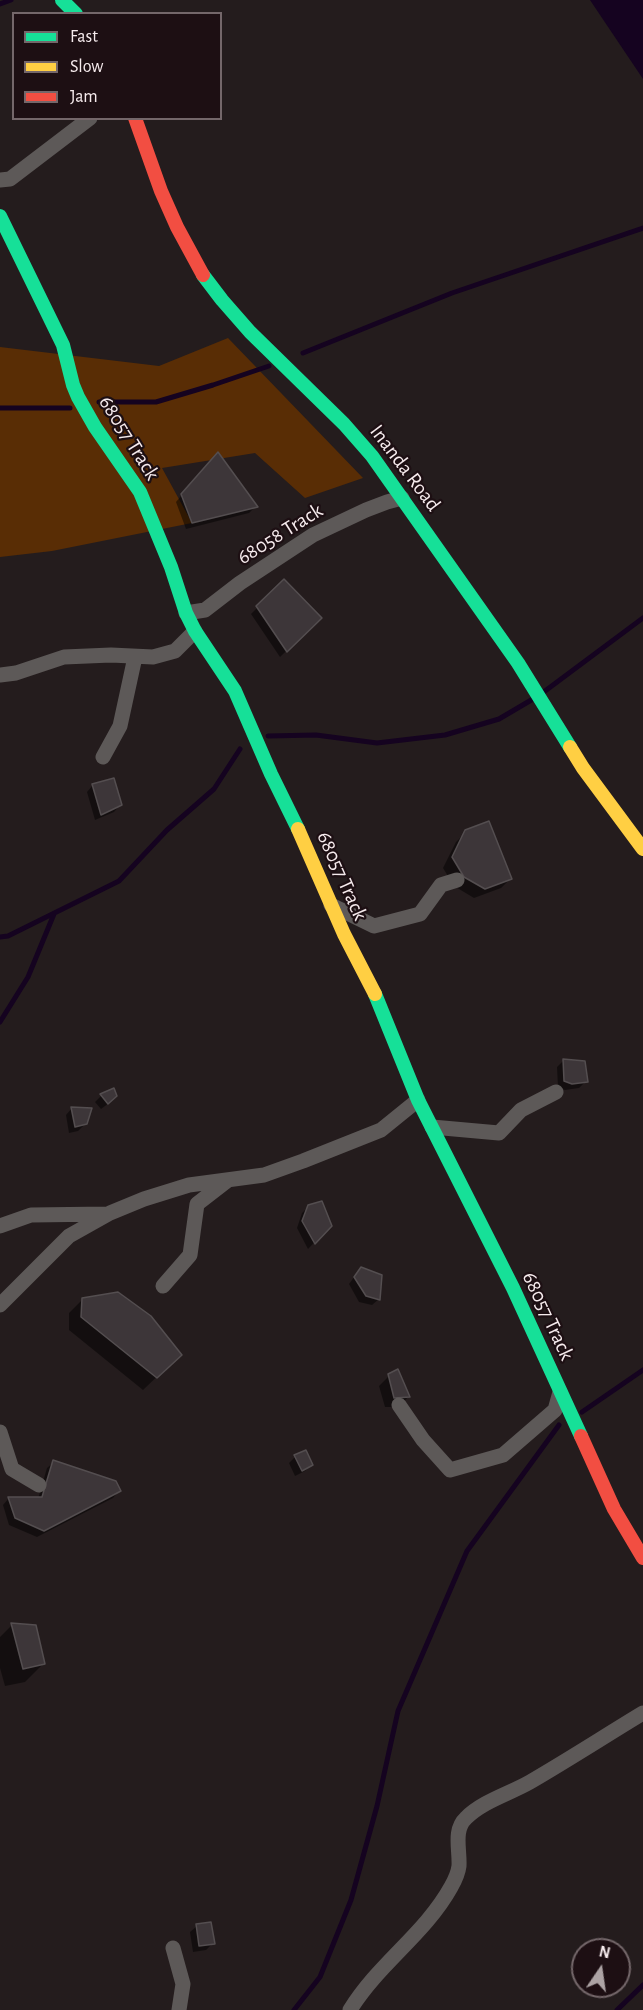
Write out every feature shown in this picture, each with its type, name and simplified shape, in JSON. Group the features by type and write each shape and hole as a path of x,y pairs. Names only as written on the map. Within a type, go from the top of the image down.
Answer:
{"street":[{"path":"62,0 74,12"},
{"path":"0,180 10,179 87,120"},
{"name":"Inanda Road","path":"136,120 161,191 200,270 250,333 344,424 372,456 518,663 583,768 643,849"},
{"name":"68057 Track","path":"0,216 63,345 78,397 95,427 140,492 171,567 186,613 195,631 235,691 271,774 297,824 344,934 370,982 418,1100 513,1288 614,1509 643,1558"},
{"name":"68058 Track","path":"186,613 205,610 240,583 313,535 366,510 402,498"},
{"path":"0,675 16,673 64,657 111,655 153,657 175,651 195,631"},
{"path":"103,757 120,726 135,657"},
{"path":"331,905 374,926 420,914 441,885 457,880"},
{"path":"432,1127 499,1133 521,1110 556,1092"},
{"path":"0,1305 69,1236 110,1214 144,1199 189,1185 264,1174 359,1140 381,1130 418,1100"},
{"path":"163,1286 190,1255 197,1204 228,1180"},
{"path":"0,1226 32,1215 110,1214"},
{"path":"399,1405 423,1440 450,1470 503,1455 555,1410 560,1392"},
{"path":"0,1432 12,1469 39,1485"},
{"path":"350,2010 385,1965 427,1923 444,1900 458,1874 459,1830 466,1818 482,1806 528,1784 643,1713"},
{"path":"173,1948 183,1984 180,2010"}],"shaded area":[{"path":"590,0 643,0 643,79"},
{"path":"228,338 363,478 305,498 255,453 162,468 192,523 52,551 0,557 0,347 159,366"}],"building":[{"path":"218,452 258,507 192,523 181,494"},
{"path":"284,579 322,618 287,652 256,606"},
{"path":"114,778 122,805 101,815 92,784"},
{"path":"489,821 512,879 485,889 464,877 452,857 465,830"},
{"path":"563,1059 585,1061 588,1082 572,1084 564,1081"},
{"path":"114,1088 117,1096 108,1104 100,1094"},
{"path":"71,1107 92,1108 87,1124 75,1127"},
{"path":"322,1201 332,1226 315,1244 302,1221 308,1205"},
{"path":"361,1267 382,1275 380,1300 366,1296 354,1277"},
{"path":"118,1292 151,1316 182,1355 157,1378 81,1317 82,1298"},
{"path":"398,1369 410,1397 394,1398 388,1374"},
{"path":"306,1450 313,1465 302,1471 294,1455"},
{"path":"53,1460 116,1481 121,1491 44,1531 15,1518 8,1497 42,1497"},
{"path":"11,1623 36,1625 45,1664 23,1669"},
{"path":"211,1922 215,1944 199,1946 196,1924"}],"waterway":[{"path":"0,4 11,0"},
{"path":"303,353 452,293 643,228"},
{"path":"99,402 156,402 269,366"},
{"path":"0,408 70,408"},
{"path":"541,694 643,618"},
{"path":"268,736 316,735 377,743 445,735 499,719 533,699"},
{"path":"0,937 8,936 119,881 167,830 214,789 240,749"},
{"path":"0,1022 28,977 54,914"},
{"path":"582,1412 643,1370"},
{"path":"294,2010 320,1977 351,1900 377,1806 398,1711 467,1551 559,1425"},
{"path":"617,2010 643,1985"}],"traffic: fast":[{"path":"62,0 74,12"},
{"path":"0,216 63,345 78,397 95,427 140,492 171,567 186,613 195,631 235,691 298,829"},
{"path":"203,275 250,332 344,424 372,456 518,663 570,747"},
{"path":"375,994 418,1100 513,1288 581,1436"}],"traffic: slow":[{"path":"570,747 643,849"},
{"path":"298,829 344,934 375,994"}],"traffic: jam":[{"path":"136,120 161,191 203,275"},
{"path":"581,1436 614,1509 643,1558"}]}
